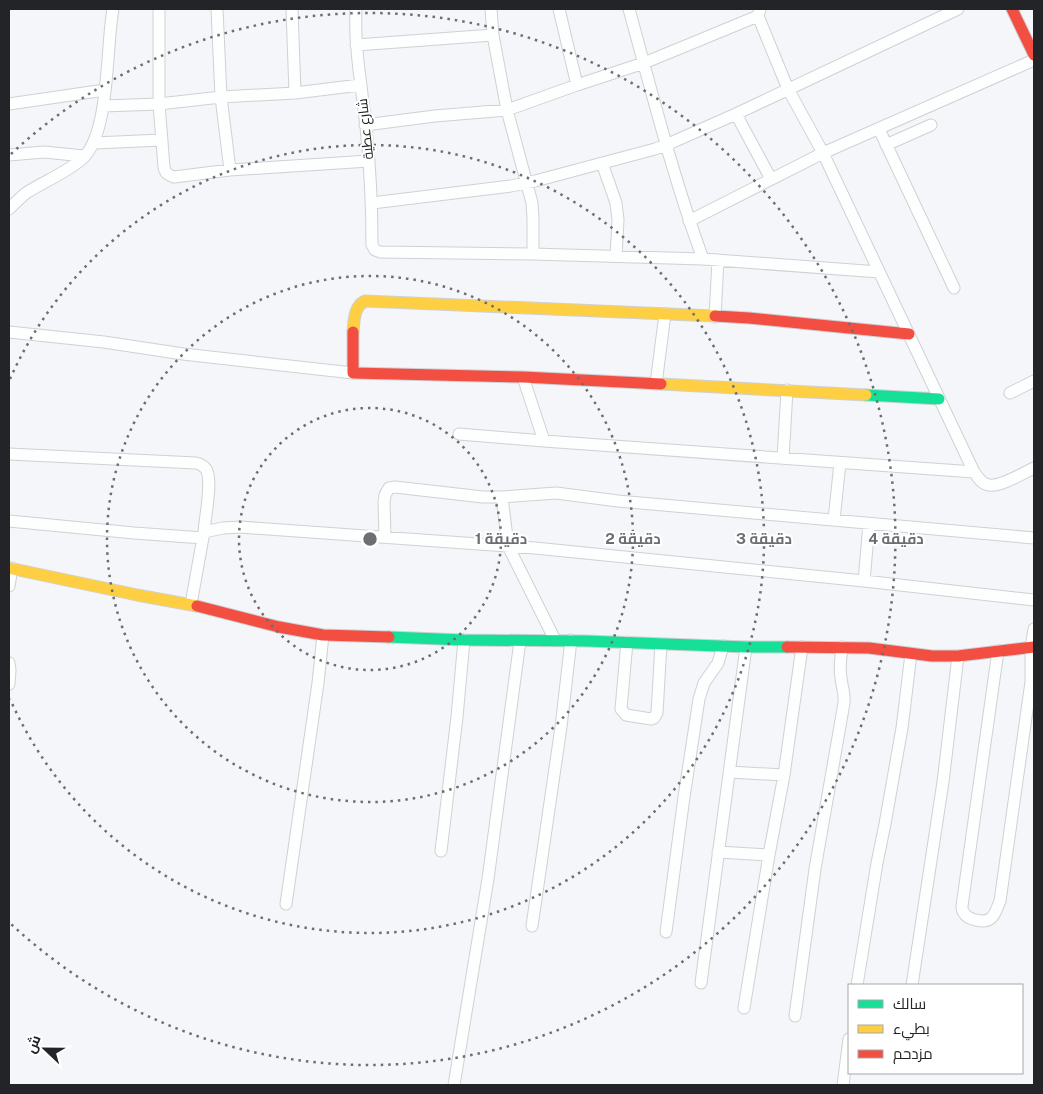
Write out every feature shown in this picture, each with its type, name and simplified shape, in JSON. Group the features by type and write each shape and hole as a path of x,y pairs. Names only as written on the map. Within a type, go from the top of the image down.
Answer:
{"street":[{"path":"9,209 24,195 74,164 84,156 94,143 106,90 113,9"},
{"path":"159,9 159,104 164,167 165,172 169,176 369,161"},
{"path":"217,9 221,97 230,170"},
{"path":"292,9 295,93"},
{"name":"شارع عطية","path":"356,9 356,45 369,161 373,249 380,252 533,254"},
{"path":"491,9 492,34 507,110 532,203 534,219 533,254 703,259 879,272"},
{"path":"559,9 577,85"},
{"path":"629,9 666,145 689,221 703,259"},
{"path":"372,203 511,186 666,145 958,9"},
{"path":"1012,9 1034,55"},
{"path":"365,125 435,116 507,110 644,63 759,12 788,89 823,154 974,472 980,481 990,485 1000,484 1034,468"},
{"path":"356,45 492,34"},
{"path":"689,221 823,154 1034,60"},
{"path":"103,106 159,104 221,97 295,93 360,85"},
{"path":"9,104 106,90"},
{"path":"736,114 771,179"},
{"path":"886,145 931,125"},
{"path":"879,129 954,288"},
{"path":"94,143 162,140"},
{"path":"9,155 44,152 84,156"},
{"path":"602,163 616,203 618,220 616,256"},
{"path":"716,316 718,260"},
{"path":"353,373 354,323 358,306 365,301 749,318 909,334"},
{"path":"656,384 665,314"},
{"path":"9,332 353,373 523,377 939,399"},
{"path":"523,377 544,441"},
{"path":"1010,393 1034,381"},
{"path":"783,459 787,390"},
{"path":"459,434 974,472"},
{"path":"9,454 202,464 209,475 209,488 191,604"},
{"path":"834,520 840,463"},
{"path":"385,537 385,495 389,488 396,487 483,497 556,493 618,501 1034,538"},
{"path":"502,497 508,546 555,640"},
{"path":"9,521 134,533 203,535 223,528 240,527 508,546 864,581 1034,600"},
{"path":"864,581 869,524"},
{"path":"9,586 10,568 137,595 191,604 279,627 323,636 464,640 571,640 746,647 869,648 911,654 958,656 1033,647"},
{"path":"998,651 962,906 963,912 968,917 983,921 987,921 992,917 1000,901 1031,682 1034,629"},
{"path":"286,904 323,636"},
{"path":"441,851 464,640"},
{"path":"454,1085 488,879 520,640"},
{"path":"532,926 561,727 571,640"},
{"path":"627,642 621,709 626,715 651,719 657,713 661,644"},
{"path":"666,932 684,797 701,691 704,683 718,663 723,646"},
{"path":"700,983 746,647"},
{"path":"744,1008 784,775 802,647"},
{"path":"795,1016 817,860 844,703 844,688 840,678 842,648"},
{"path":"857,984 876,863 902,728 911,654"},
{"path":"912,984 942,792 958,656"},
{"path":"9,663 9,684"},
{"path":"729,772 784,775"},
{"path":"718,852 769,855"},
{"path":"843,1085 848,1047"}],"traffic: fast":[{"path":"866,395 939,399"},
{"path":"389,637 787,647"}],"traffic: slow":[{"path":"353,332 357,310 361,303 365,301 715,316"},
{"path":"661,384 866,395"},
{"path":"9,568 197,606"}],"traffic: jam":[{"path":"1012,9 1034,55"},
{"path":"715,316 909,334"},
{"path":"353,332 353,373 523,377 661,384"},
{"path":"197,606 279,627 323,635 389,637"},
{"path":"787,647 869,648 932,656 958,656 1034,647"}]}
